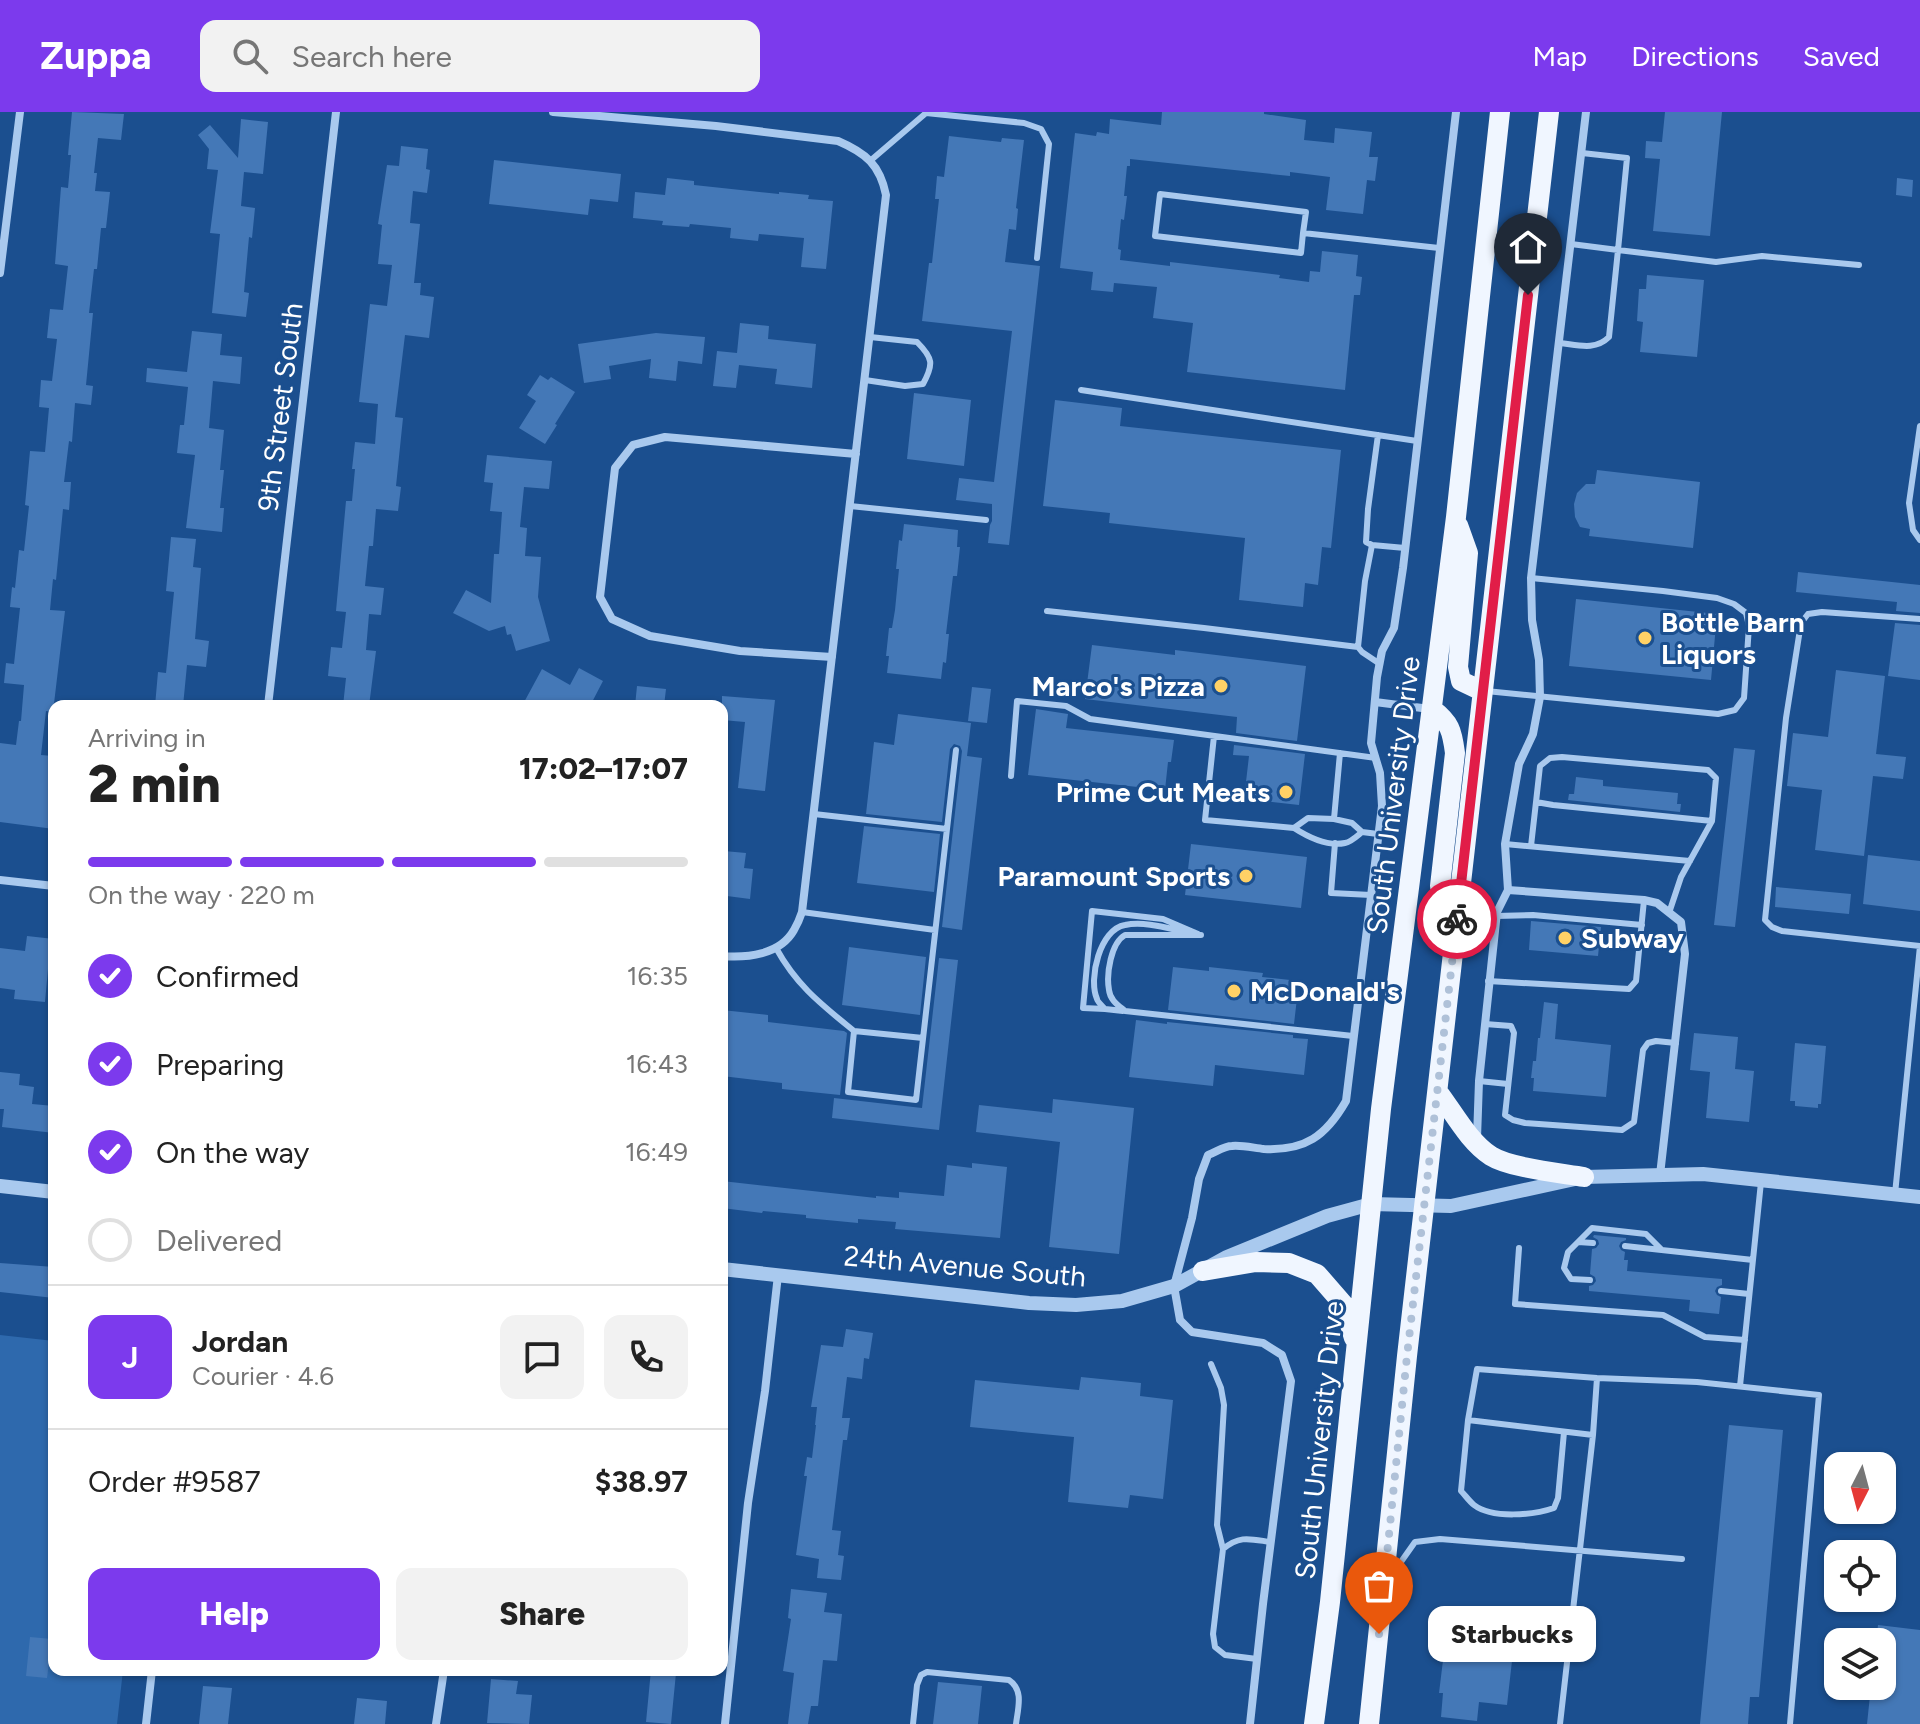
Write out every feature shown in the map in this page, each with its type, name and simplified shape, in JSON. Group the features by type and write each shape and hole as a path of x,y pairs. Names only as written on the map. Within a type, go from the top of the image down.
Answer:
{"main road":[{"name":"South University Drive","path":"1314,1724 1330,1602 1381,1109 1456,517 1500,112"},
{"path":"1369,1724 1407,1356 1549,112"},
{"path":"1456,517 1468,553 1458,667 1461,681 1482,691"},
{"path":"1432,709 1445,719 1452,731 1455,753 1440,886 1458,915"},
{"path":"1438,1092 1477,1144 1493,1158 1584,1177"},
{"path":"1203,1271 1256,1262 1289,1263 1317,1274 1344,1305 1357,1347"}],"street":[{"path":"0,273 20,112"},
{"name":"9th Street South","path":"269,700 336,112"},
{"path":"553,112 716,126 838,141 856,149 883,177 886,195 802,912 793,933 776,948 754,956 728,956"},
{"path":"1250,1724 1291,1381 1282,1355 1263,1343 1192,1332 1180,1320 1174,1286 1199,1179 1208,1155 1231,1145 1294,1148 1316,1139 1337,1117 1346,1101 1382,806 1380,773 1371,743 1375,702 1382,651 1394,628 1405,548 1456,112"},
{"path":"1477,1144 1488,981 1496,916 1508,890 1505,844 1519,764 1533,734 1540,697 1531,578 1586,112"},
{"path":"832,657 740,651 650,636 612,619 600,597 603,568 615,468 633,445 665,437 856,454"},
{"path":"1375,702 1432,709"},
{"path":"0,880 48,885"},
{"path":"1508,890 1644,900 1657,903 1681,922 1685,954 1660,1175"},
{"name":"24th Avenue South","path":"728,1270 1029,1303 1076,1305 1122,1301 1174,1286 1227,1257 1327,1216 1371,1204 1451,1206 1584,1177 1703,1174 1920,1197"},
{"path":"0,1186 48,1191"},
{"path":"725,1724 748,1503 778,1275"},
{"path":"146,1724 151,1676"},
{"path":"436,1724 443,1676"}],"lane":[{"path":"870,161 926,113 1024,123 1041,129 1049,144 1037,258"},
{"path":"1560,343 1595,347 1609,337 1627,158 1582,153"},
{"path":"1160,194 1306,212 1303,233 1301,253 1155,236 1160,194"},
{"path":"1303,233 1439,248"},
{"path":"1571,244 1716,262 1762,256 1859,265"},
{"path":"865,380 905,386 923,384 931,370 929,355 917,342 870,337"},
{"path":"1081,390 1417,441"},
{"path":"1920,426 1909,503 1913,530 1920,540"},
{"path":"1378,435 1366,542 1405,548"},
{"path":"850,506 986,520"},
{"path":"1358,647 1372,545"},
{"path":"1482,691 1718,714 1735,710 1744,698 1749,626 1746,613 1734,604 1717,598 1531,578"},
{"path":"1047,611 1358,647 1380,664"},
{"path":"1895,1194 1920,946 1782,931 1765,920 1786,718 1801,623 1808,614 1822,612 1920,619"},
{"path":"1011,776 1017,701 1066,706 1090,719 1376,758"},
{"path":"1214,736 1205,820 1294,828 1311,839 1335,843 1348,843 1362,832"},
{"path":"854,1031 848,1092 916,1100 956,750"},
{"path":"1334,819 1340,753"},
{"path":"1531,846 1540,766 1550,758 1708,770 1716,778 1712,821 1681,877 1669,913"},
{"path":"1536,802 1712,821"},
{"path":"814,814 947,829"},
{"path":"1294,828 1308,818 1334,819 1352,823 1362,832 1378,834"},
{"path":"1335,843 1331,893 1371,895"},
{"path":"1505,844 1690,861"},
{"path":"1488,981 1629,989 1636,981 1644,900"},
{"path":"1201,935 1163,919 1092,911 1083,1008 1353,1036"},
{"path":"802,912 935,930"},
{"path":"1496,916 1533,915 1642,925"},
{"path":"1105,1009 1097,1000 1094,985 1096,963 1112,929 1126,924 1201,935"},
{"path":"1125,1011 1113,1000 1109,989 1111,953 1117,939 1125,935 1201,935"},
{"path":"776,948 790,973 818,1002 854,1031 923,1038"},
{"path":"1485,1024 1511,1026 1514,1033 1505,1115 1525,1123 1622,1130 1634,1122 1643,1050 1648,1043 1656,1041 1676,1043"},
{"path":"1479,1081 1508,1084"},
{"path":"1740,1386 1761,1181"},
{"path":"1590,1280 1571,1279 1564,1268 1568,1252 1592,1228 1646,1234 1662,1250"},
{"path":"1578,1242 1593,1243"},
{"path":"1625,1246 1753,1260"},
{"path":"1519,1248 1515,1304 1663,1315 1705,1337 1745,1340"},
{"path":"1721,1291 1749,1294"},
{"path":"1211,1364 1224,1405 1217,1525 1223,1549 1213,1634 1215,1647 1225,1655 1257,1659"},
{"path":"1564,1432 1558,1498 1554,1508 1539,1513 1503,1514 1475,1507 1461,1491 1477,1369 1597,1378 1642,1378 1819,1395 1790,1724"},
{"path":"1560,1724 1597,1378"},
{"path":"1468,1420 1593,1435"},
{"path":"1223,1549 1233,1541 1245,1538 1270,1542"},
{"path":"1384,1586 1415,1542 1440,1539 1682,1559"},
{"path":"913,1724 917,1685 921,1675 927,1672 1009,1680 1019,1692 1016,1724"}],"shaded area":[{"path":"0,1335 48,1340 48,1676 122,1676 117,1724 0,1724"}],"building":[{"path":"72,112 124,114 121,140 98,138 94,173 97,173 95,191 110,192 106,228 101,228 89,313 93,313 86,385 93,386 91,405 75,403 72,442 69,441 64,482 71,482 69,510 63,509 56,580 53,579 50,610 65,611 54,700 48,700 41,755 48,756 48,828 0,822 0,743 16,745 21,721 24,685 4,683 6,663 14,664 20,608 10,607 19,550 24,551 30,451 45,452 49,408 39,407 41,380 52,381 57,339 47,338 50,309 63,310 68,266 55,264 61,187 68,188 71,155 68,155"},
{"path":"1162,112 1264,112 1306,120 1304,140 1334,143 1335,128 1372,132 1369,157 1378,157 1375,181 1367,180 1363,214 1326,210 1330,177 1290,172 1290,176 1130,159 1124,220 1121,219 1120,260 1170,266 1170,262 1280,275 1279,278 1309,282 1310,271 1320,272 1322,251 1358,255 1356,276 1362,277 1360,295 1354,295 1345,390 1187,372 1193,323 1153,318 1157,287 1114,283 1113,292 1091,290 1093,272 1060,268 1075,133 1109,134 1110,119 1161,125"},
{"path":"1665,112 1722,112 1710,236 1653,231 1660,159 1645,158 1646,141 1662,142"},
{"path":"241,119 268,122 263,174 244,172 241,206 255,208 244,292 249,293 246,317 212,313 220,234 210,233 218,170 207,169 209,149 198,135 210,125 238,158"},
{"path":"949,136 1001,142 1002,138 1024,140 1016,230 1009,229 1005,262 1040,266 1009,545 988,543 992,504 956,500 959,478 994,482 1012,331 922,321 939,199 935,199 937,176 944,177"},
{"path":"401,146 428,149 426,169 430,170 427,193 413,191 410,223 420,224 414,283 421,283 420,295 434,297 429,338 405,335 395,417 403,418 396,486 401,487 398,511 376,509 373,546 369,546 365,586 384,588 381,615 369,614 366,650 376,651 370,700 344,700 346,678 328,676 331,647 342,648 346,612 336,611 346,501 352,501 355,442 375,444 378,404 359,402 370,304 387,306 392,265 378,264 382,225 378,224 387,165 399,166"},
{"path":"494,160 621,174 618,202 590,199 588,215 489,204"},
{"path":"667,178 694,181 694,185 809,195 808,199 833,201 826,269 801,267 804,238 759,234 758,241 730,238 731,228 662,225 663,221 633,218 635,192 665,195"},
{"path":"1897,178 1913,180 1912,197 1896,195"},
{"path":"1647,275 1704,280 1697,357 1640,352 1643,322 1637,321 1639,289 1646,289"},
{"path":"740,323 769,326 768,339 816,344 812,388 775,384 777,369 739,365 736,388 713,386 717,351 737,353"},
{"path":"192,331 222,334 220,355 242,357 240,384 213,381 209,428 224,430 220,470 224,470 220,508 224,508 222,532 186,528 195,455 177,453 188,387 146,382 147,368 187,372"},
{"path":"656,333 705,337 702,364 678,361 676,381 649,378 651,359 609,366 611,379 584,383 578,344"},
{"path":"540,375 548,380 551,377 575,392 545,444 519,428 536,401 527,395"},
{"path":"914,393 971,400 964,466 907,459"},
{"path":"1055,400 1122,408 1120,426 1341,450 1331,548 1322,547 1318,585 1305,583 1303,607 1239,600 1245,538 1109,523 1110,513 1043,506"},
{"path":"487,455 552,461 549,489 524,487 520,527 527,528 525,556 541,557 538,597 550,641 516,651 505,626 489,631 453,613 466,590 491,603 494,554 499,554 502,512 490,511 493,483 484,482"},
{"path":"1597,470 1700,482 1693,548 1589,536 1590,529 1580,527 1575,517 1574,504 1577,493 1586,484 1595,484"},
{"path":"904,524 958,530 957,576 953,576 946,663 943,662 941,679 887,673 889,628 892,628 899,569 896,569 899,540 902,541"},
{"path":"171,537 196,539 193,567 201,568 195,639 209,641 206,667 187,665 184,700 156,700 158,672 166,673 174,592 166,591"},
{"path":"1798,572 1920,585 1920,613 1896,611 1897,602 1796,592"},
{"path":"1576,599 1717,614 1711,680 1569,666"},
{"path":"1895,623 1920,625 1920,680 1888,676"},
{"path":"1092,645 1175,655 1175,650 1306,666 1297,741 1236,733 1237,717 1085,699"},
{"path":"579,668 603,681 593,700 525,700 542,669 570,685"},
{"path":"1836,670 1885,676 1876,754 1906,757 1903,779 1873,776 1864,856 1815,850 1822,790 1787,786 1793,733 1828,737"},
{"path":"637,686 666,689 665,700 636,700"},
{"path":"972,687 991,689 987,723 968,721"},
{"path":"722,696 775,700 765,791 738,788 745,722 728,721 728,700 722,700"},
{"path":"1036,709 1068,714 1066,728 1174,740 1165,790 1028,775"},
{"path":"898,714 971,723 967,756 982,758 962,930 942,927 962,751 960,746 954,744 950,749 942,822 866,814 874,742 894,745"},
{"path":"1234,745 1305,754 1299,805 1244,799 1249,756 1233,755"},
{"path":"1734,748 1755,750 1735,927 1714,925"},
{"path":"1576,777 1603,780 1603,786 1678,793 1680,812 1568,800 1569,794 1574,794"},
{"path":"864,826 940,834 934,892 857,883"},
{"name":"Paramount Sports","path":"1191,844 1307,857 1301,908 1185,895"},
{"path":"728,851 746,853 744,868 753,869 750,899 728,896"},
{"path":"1868,855 1920,861 1920,911 1863,904"},
{"path":"1776,887 1851,894 1849,914 1775,907"},
{"name":"Subway","path":"1531,921 1601,927 1598,956 1529,950"},
{"path":"27,936 48,938 45,1002 14,999 15,990 0,988 0,948 25,951"},
{"path":"849,947 926,957 920,1015 842,1005"},
{"path":"939,958 958,960 939,1130 832,1118 834,1098 922,1108"},
{"name":"McDonald's","path":"1173,967 1263,973 1262,977 1299,981 1294,1024 1168,1010"},
{"path":"1544,1002 1558,1004 1555,1039 1611,1045 1606,1097 1533,1091 1533,1061 1536,1061"},
{"path":"728,1011 768,1015 768,1022 847,1033 840,1095 782,1089 782,1083 728,1077"},
{"path":"1136,1020 1308,1039 1304,1075 1215,1065 1213,1086 1129,1077"},
{"path":"1694,1033 1738,1037 1735,1069 1754,1071 1749,1122 1706,1118 1710,1072 1690,1070"},
{"path":"1795,1043 1826,1046 1821,1104 1818,1108 1795,1106 1795,1101 1790,1101"},
{"path":"0,1072 20,1074 19,1085 34,1087 32,1104 48,1105 48,1132 2,1127 4,1109 0,1109"},
{"path":"1053,1099 1134,1108 1119,1254 1049,1247 1060,1142 976,1132 979,1105 1052,1113"},
{"path":"972,1163 1007,1167 1000,1238 895,1229 896,1222 858,1219 858,1223 728,1209 728,1182 876,1198 899,1198 899,1192 944,1196 947,1165 972,1168"},
{"path":"1594,1235 1626,1238 1619,1246 1625,1252 1624,1260 1628,1260 1627,1271 1722,1279 1722,1285 1715,1291 1721,1297 1719,1314 1689,1311 1690,1300 1589,1291 1589,1286 1596,1281 1590,1274 1592,1249 1599,1244"},
{"path":"0,1263 48,1267 48,1297 0,1292"},
{"path":"846,1329 873,1333 869,1359 864,1358 862,1379 847,1377 842,1418 850,1418 847,1440 843,1440 832,1530 841,1531 838,1555 844,1556 841,1580 817,1578 819,1559 796,1555 807,1476 804,1476 807,1457 812,1458 816,1425 817,1407 811,1407 821,1345 843,1347"},
{"path":"1081,1377 1141,1383 1140,1396 1173,1400 1163,1499 1130,1495 1128,1508 1068,1502 1074,1437 970,1427 975,1380 1079,1390"},
{"path":"1729,1425 1783,1430 1759,1697 1750,1697 1748,1724 1700,1724"},
{"path":"791,1589 827,1593 824,1612 842,1614 837,1661 823,1660 818,1706 811,1706 808,1724 788,1724 794,1673 783,1671 791,1619 788,1618"},
{"path":"1878,1625 1920,1630 1920,1724 1867,1724 1870,1700 1896,1700 1896,1628 1878,1628"},
{"path":"30,1637 48,1639 47,1678 26,1676"},
{"path":"1445,1644 1513,1652 1507,1705 1479,1702 1477,1721 1441,1717 1443,1693 1439,1693"},
{"path":"650,1676 676,1676 671,1724 646,1722"},
{"path":"491,1679 518,1681 516,1694 532,1695 529,1724 487,1723"},
{"path":"938,1682 982,1686 978,1724 933,1724"},
{"path":"203,1686 232,1688 228,1724 199,1724"},
{"path":"357,1698 387,1701 385,1724 354,1724"}],"way so far":[{"path":"1379,1634 1457,919"}],"place":[{"name":"Bottle Barn Liquors","path":"1645,638"},
{"name":"Marco's Pizza","path":"1221,686"},
{"name":"Prime Cut Meats","path":"1286,792"},
{"name":"Paramount Sports","path":"1246,876"},
{"name":"Subway","path":"1565,938"},
{"name":"McDonald's","path":"1234,991"},
{"name":"Starbucks","path":"1379,1634"}],"route":[{"path":"1457,919 1528,295"}]}
